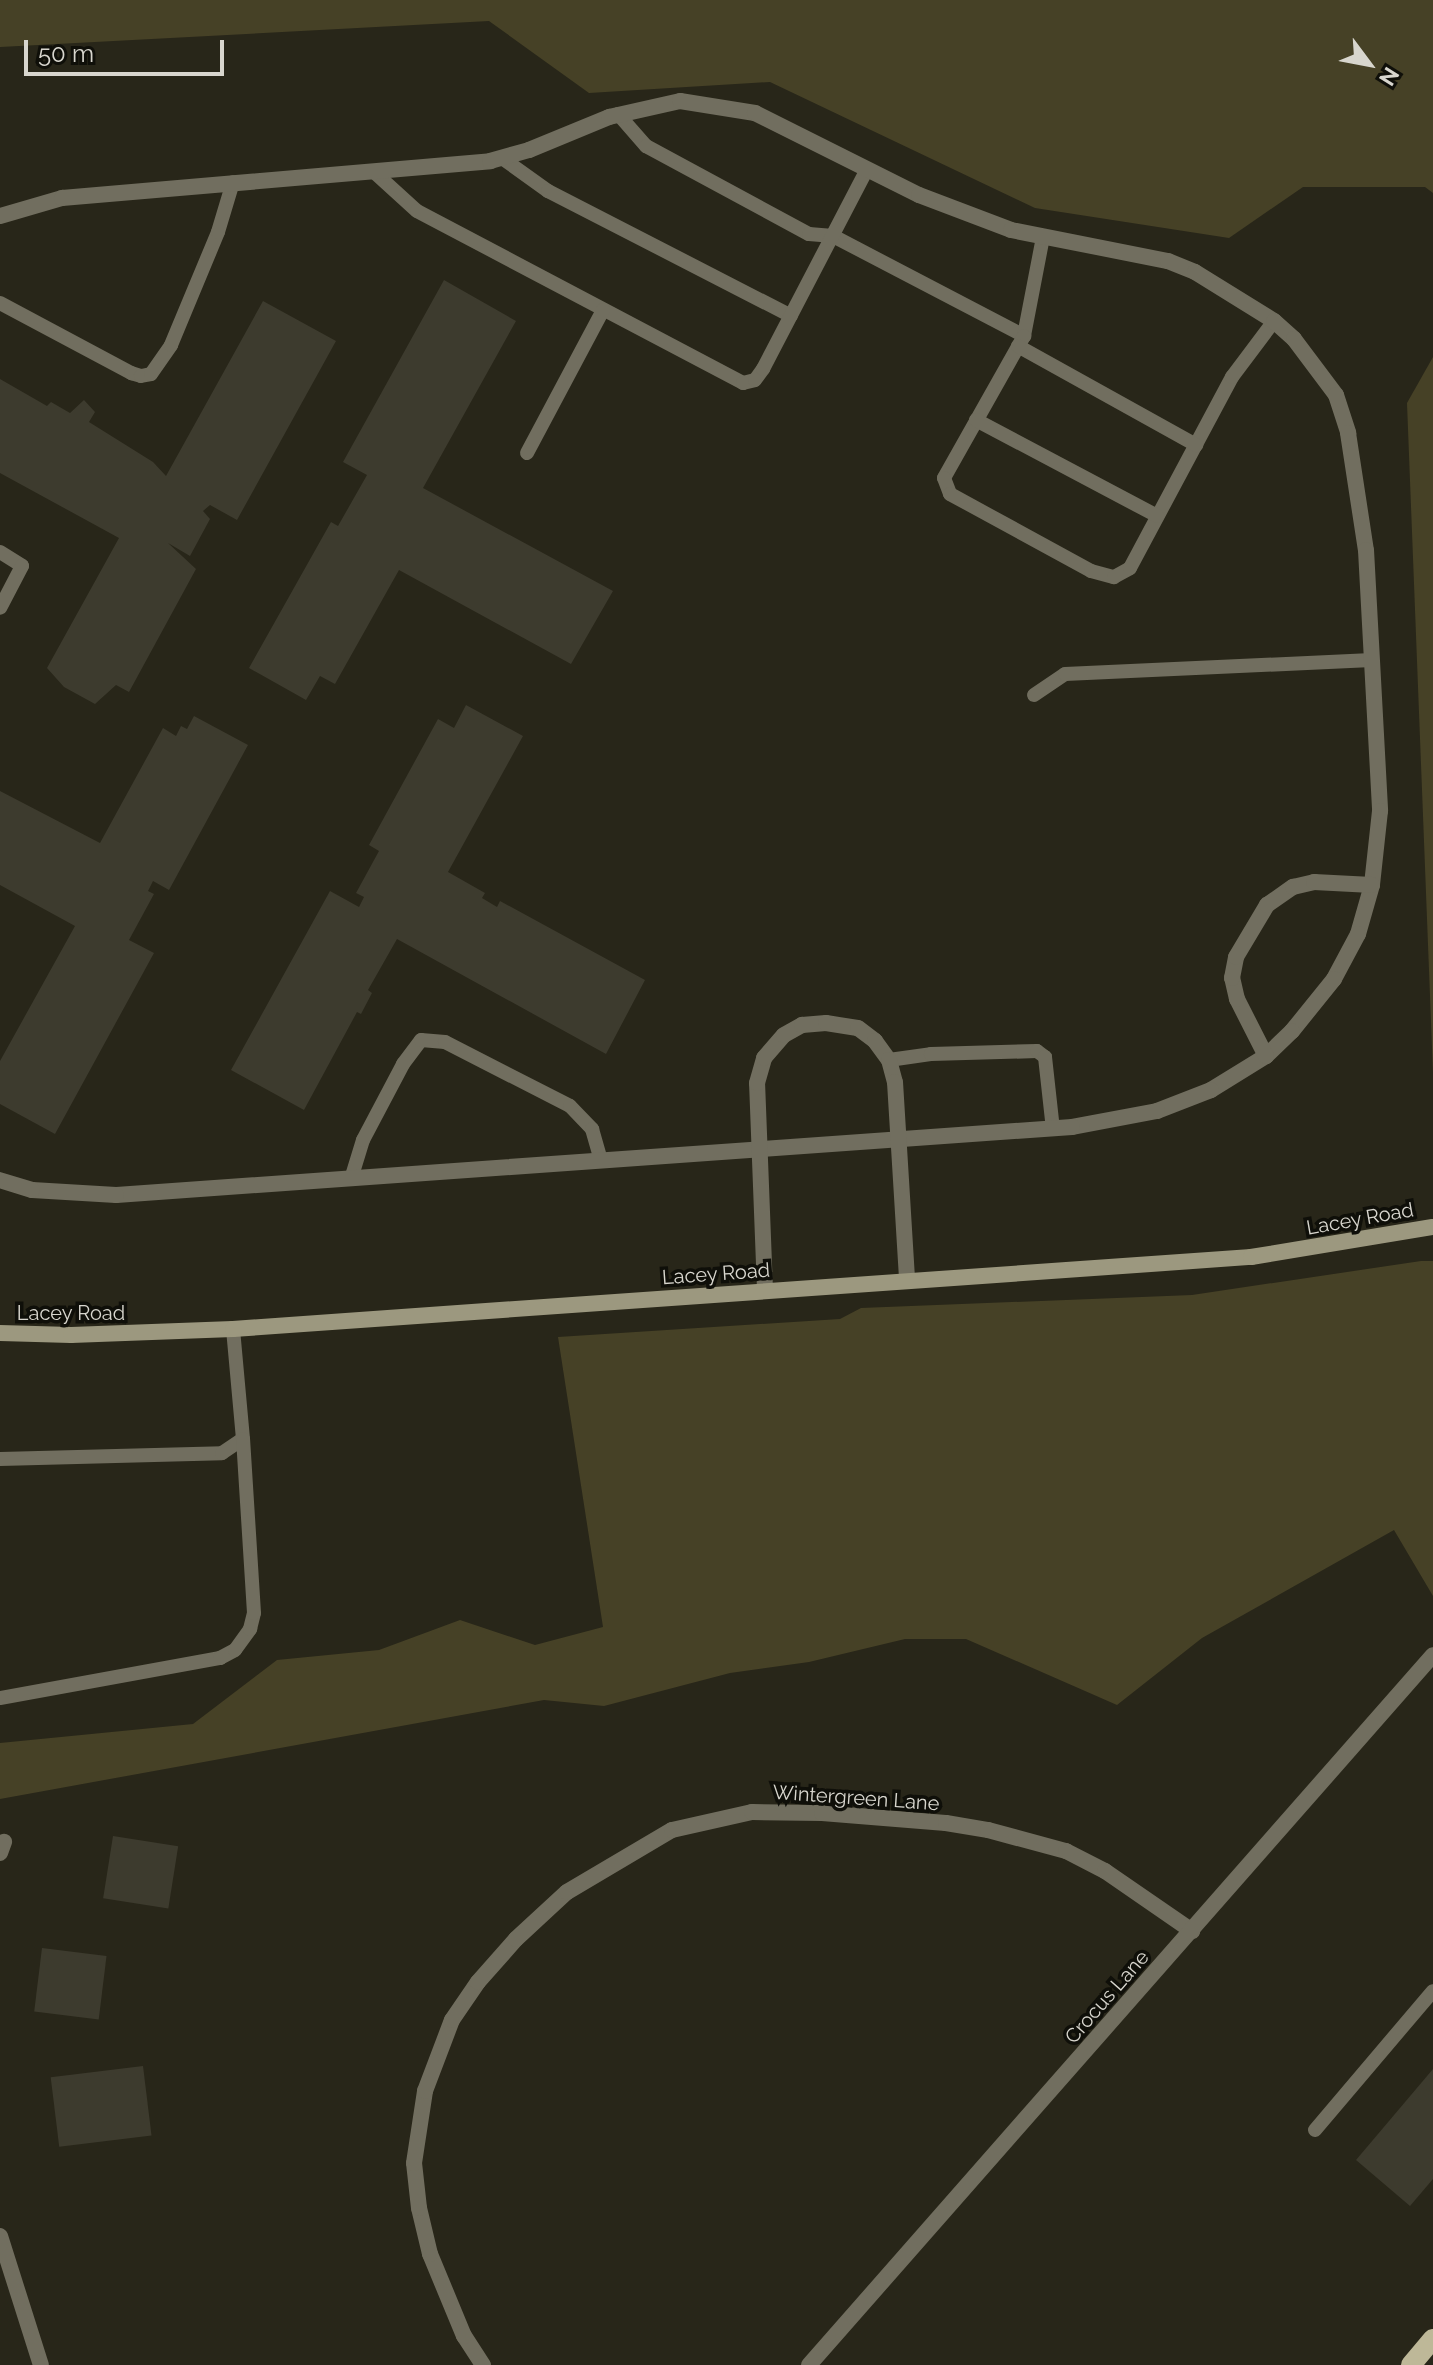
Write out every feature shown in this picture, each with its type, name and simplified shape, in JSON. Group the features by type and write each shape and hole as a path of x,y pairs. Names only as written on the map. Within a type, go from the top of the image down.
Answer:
{"main road":[{"name":"Lacey Road","path":"0,1333 71,1335 233,1329 1251,1257 1433,1227"},
{"path":"1411,2365 1433,2339"}],"street":[{"path":"0,216 62,198 502,158 618,114 680,101 755,113 866,171 1011,230 1168,261 1195,272 1274,321 1294,339 1336,395 1348,433 1366,550 1380,811 1372,885 1358,934 1334,979 1292,1031 1266,1056 1211,1090 1157,1111 1053,1129 116,1195 32,1190 0,1180"},
{"path":"1266,1056 1237,999 1232,978 1236,957 1267,905 1293,887 1314,882 1372,885"},
{"path":"765,1290 757,1083 764,1058 784,1035 814,1024 858,1028 875,1041 889,1060 895,1082 907,1279"},
{"name":"Crocus Lane","path":"809,2365 1433,1655"},
{"name":"Wintergreen Lane","path":"483,2365 464,2336 436,2268 419,2208 414,2163 425,2091 452,2020 478,1982 516,1939 567,1892 672,1830 752,1812 822,1813 974,1828 1066,1851 1105,1871 1192,1931"},
{"path":"0,2236 41,2365"}],"lane":[{"path":"618,114 646,146 809,234 833,236 1021,341 1196,445"},
{"path":"502,158 548,191 791,316"},
{"path":"373,171 417,211 743,383 755,380 763,369 866,171"},
{"path":"0,303 131,373 141,376 151,374 171,345 218,232 233,182"},
{"path":"1043,237 1021,341 944,478 950,494 1091,571 1114,577 1130,568 1232,377 1274,321"},
{"path":"527,453 603,310"},
{"path":"976,420 1157,516"},
{"path":"0,552 22,566 0,608"},
{"path":"1034,695 1065,674 1372,660"},
{"path":"351,1179 363,1140 403,1064 421,1040 445,1042 570,1106 592,1129 601,1160"},
{"path":"889,1060 931,1054 1037,1051 1045,1057 1053,1129"},
{"path":"0,1698 220,1658 235,1650 250,1629 254,1613 233,1329"},
{"path":"0,1459 222,1453 243,1439"},
{"path":"1315,2130 1433,1991"}],"shaded area":[{"path":"0,0 1433,0 1433,193 1425,187 1303,187 1229,238 1035,208 770,82 589,93 489,21 0,47"},
{"path":"1433,357 1433,1073 1407,403"},
{"path":"1433,1261 1433,1596 1394,1530 1202,1638 1117,1705 966,1639 905,1639 809,1662 730,1673 604,1706 544,1700 0,1799 0,1743 193,1724 277,1660 379,1650 460,1620 535,1645 603,1627 558,1337 840,1319 861,1308 1192,1295"}],"building":[{"path":"444,280 516,321 423,488 613,591 571,664 399,570 335,684 320,676 306,700 249,668 331,522 338,526 367,475 343,462"},
{"path":"263,301 336,341 237,520 210,505 203,511 210,519 190,556 168,543 196,569 129,692 116,685 95,704 64,687 47,668 119,538 0,473 0,379 47,406 51,402 70,413 84,400 95,412 89,422 153,462 166,476"},
{"path":"466,705 523,736 448,872 485,893 482,898 497,907 500,901 645,980 606,1054 397,939 368,990 372,993 361,1014 357,1012 304,1110 231,1070 330,891 359,907 364,897 356,893 379,851 369,845 438,719 454,728"},
{"path":"194,716 248,745 169,890 153,881 148,891 154,894 129,940 154,953 55,1134 0,1104 0,1061 75,926 0,885 0,791 100,843 163,728 176,736 181,726 187,729"},
{"path":"113,1836 178,1846 168,1909 103,1898"},
{"path":"42,1948 107,1956 99,2019 34,2012"},
{"path":"143,2066 152,2135 59,2147 51,2077"},
{"path":"1433,2069 1433,2179 1410,2206 1356,2160"}]}
